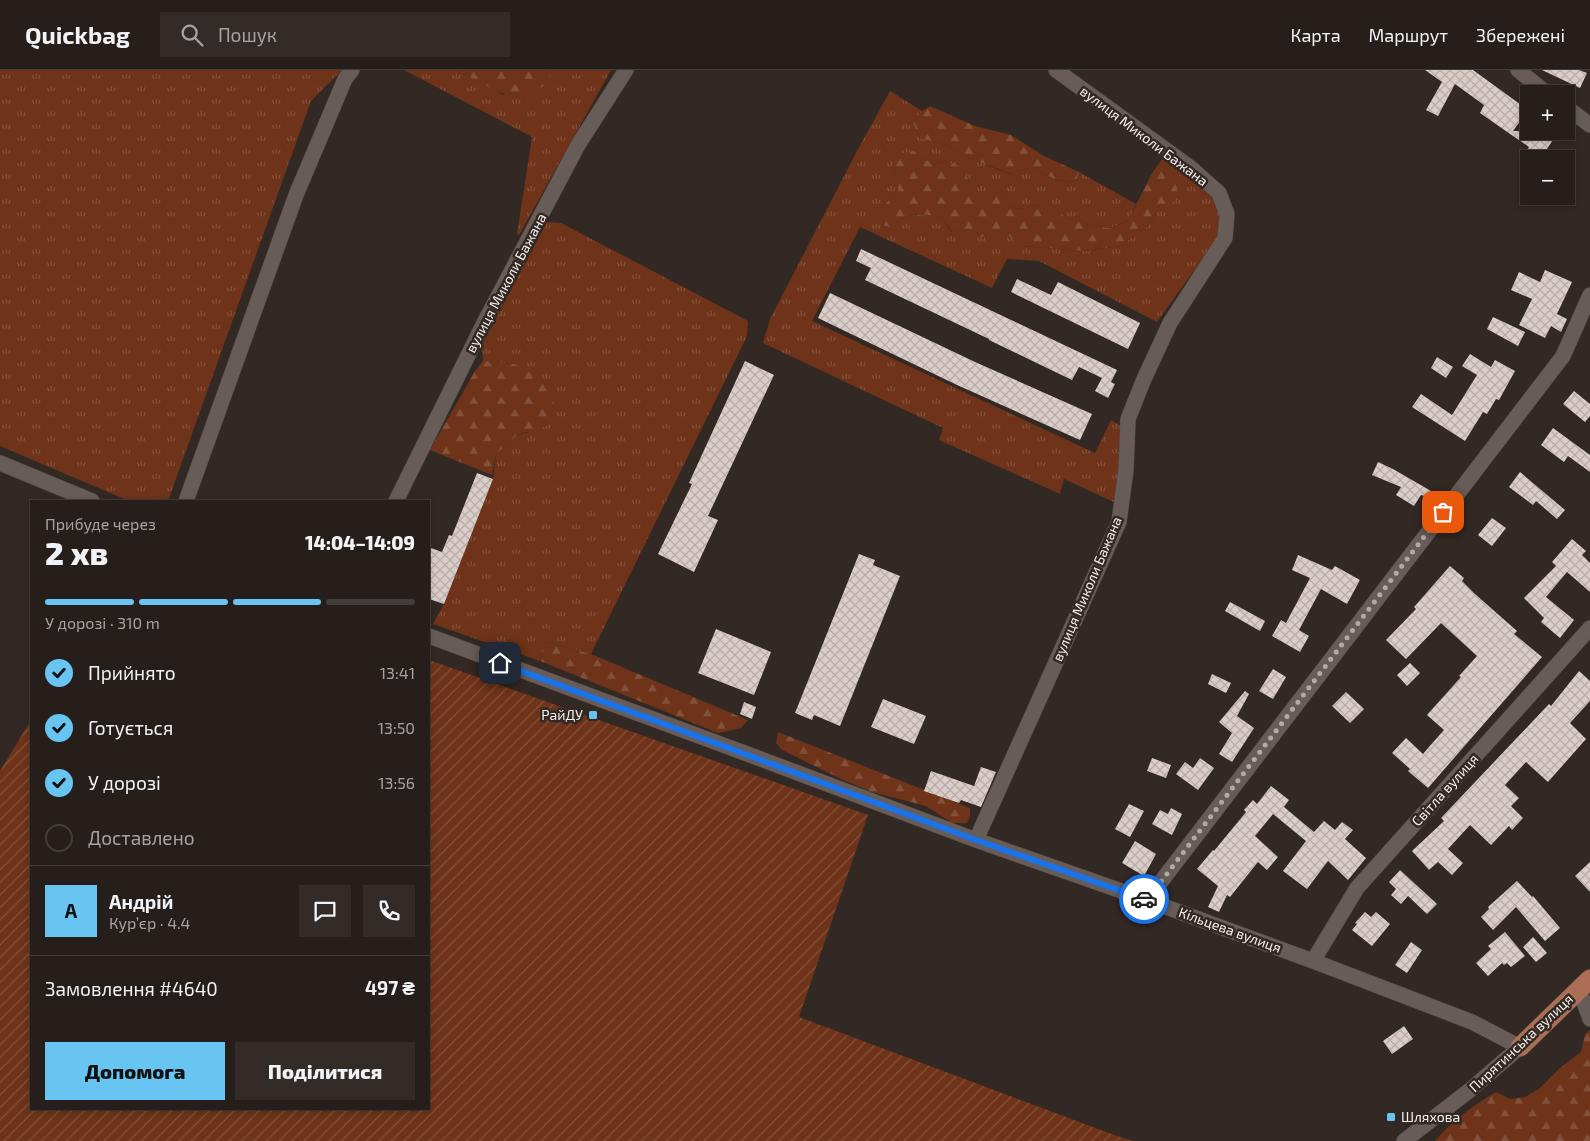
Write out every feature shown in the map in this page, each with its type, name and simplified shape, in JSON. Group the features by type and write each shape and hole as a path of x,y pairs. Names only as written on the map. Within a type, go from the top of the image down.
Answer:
{"main road":[{"name":"Пирятинська вулиця","path":"1520,1047 1585,984"}],"street":[{"path":"186,500 296,195 345,79 352,70"},
{"name":"вулиця Миколи Бажана","path":"396,500 484,323 578,145 626,70"},
{"name":"вулиця Миколи Бажана","path":"976,840 1119,522 1126,470 1128,419 1144,380 1170,323 1225,238 1227,214 1219,193 1191,168 1056,70"},
{"path":"1518,70 1537,85"},
{"path":"1575,114 1590,125"},
{"path":"1147,900 1563,356 1590,295"},
{"path":"0,463 90,500"},
{"name":"Світла вулиця","path":"1313,961 1357,888 1590,628"},
{"name":"Кільцева вулиця","path":"430,636 976,840 1313,961 1472,1022 1520,1047"},
{"path":"1585,984 1590,1019"},
{"name":"Пирятинська вулиця","path":"1404,1141 1470,1090 1520,1047"}],"green space":[{"path":"0,70 342,70 311,101 168,500 127,500 0,446"},
{"path":"404,70 458,70 489,85 503,95 551,70 611,70 519,235 517,234 532,137"},
{"path":"458,70 551,71 548,84 517,99 495,90"},
{"path":"890,91 922,111 913,123 920,138 946,145 969,158 1010,174 1032,167 1056,180 1076,182 1079,172 1136,204 1128,221 1109,228 1096,226 1063,217 1056,208 1046,203 1022,209 1011,207 1007,196 996,192 987,196 977,194 971,187 968,177 946,161 934,164 922,158 892,167 898,179 898,191 880,209 889,227 902,218 920,214 942,218 951,231 989,235 1007,233 1020,246 1084,251 1120,246 1148,226 1156,212 1171,166 1158,153 1188,173 1215,198 1222,217 1219,236 1157,322 1039,261 1007,259 992,288 860,227 812,321 1095,453 1111,420 1121,426 1121,462 1116,503 1064,479 1060,494 939,440 943,428 763,343 770,319"},
{"path":"930,106 975,126 1011,135 1044,156 1079,172 1076,182 1056,180 1032,167 1011,174 969,158 946,145 920,138 913,123 922,111"},
{"path":"914,151 922,158 934,164 946,161 962,167 977,193 988,195 996,192 1007,196 1011,207 1022,209 1046,203 1056,208 1064,217 1109,228 1128,221 1151,175 1162,159 1181,178 1171,208 1156,212 1148,226 1120,246 1084,251 1020,246 1007,234 968,238 951,230 942,218 927,215 908,216 889,227 875,222 880,209 898,191 898,179 892,167 894,158 903,153"},
{"path":"547,222 561,223 748,321 747,336 591,654 547,642 540,661 433,624 444,604 493,479 496,454 517,435 529,432 514,364 483,361 482,345"},
{"path":"483,361 514,364 546,380 554,403 549,425 517,435 496,454 492,475 430,450 475,371"},
{"path":"547,642 591,654 748,720 741,728 718,733 540,661"},
{"path":"430,660 868,815 799,1017 1133,1141 0,1141 0,771 30,722 30,1110 430,1110"},
{"path":"778,732 970,808 970,816 967,823 952,823 926,806 872,792 841,779 782,750 776,743"},
{"path":"1590,1030 1590,1141 1435,1141 1463,1114 1496,1092 1510,1099 1525,1097 1539,1089 1560,1068 1581,1052 1585,1034"}],"building":[{"path":"1425,70 1473,70 1520,104 1520,121 1513,131 1520,131 1520,140 1553,140 1546,150 1527,150 1529,147 1480,113 1484,105 1455,84 1438,116 1426,110 1442,82"},
{"path":"1542,70 1579,70 1587,73 1580,88"},
{"path":"861,249 1117,370 1111,382 1115,384 1108,398 1095,391 1102,378 1079,367 1072,380 865,280 871,268 856,261"},
{"path":"1545,270 1572,282 1557,314 1567,319 1561,332 1551,326 1545,338 1519,325 1532,299 1511,290 1519,272 1540,282"},
{"path":"1017,279 1051,295 1058,282 1140,323 1128,349 1011,292"},
{"path":"830,293 975,362 1092,414 1080,440 957,385 818,318"},
{"path":"1493,317 1525,332 1518,346 1487,329"},
{"path":"1470,354 1491,367 1495,360 1515,371 1499,400 1496,399 1487,414 1483,412 1465,441 1412,407 1421,394 1452,415 1477,375 1462,366"},
{"path":"1437,357 1453,367 1446,378 1431,368"},
{"path":"745,361 774,375 708,516 718,520 694,572 658,554 692,484 689,483"},
{"path":"1574,391 1590,404 1590,416 1585,422 1563,404"},
{"path":"1553,428 1590,455 1590,472 1568,456 1564,462 1541,445"},
{"path":"1378,462 1431,491 1428,497 1421,495 1414,506 1396,495 1401,487 1372,475"},
{"path":"1520,472 1565,510 1557,519 1536,501 1533,505 1509,487"},
{"path":"477,473 493,479 444,604 430,599 430,551 431,548 442,552 449,535 452,536"},
{"path":"1492,518 1506,528 1492,546 1478,535"},
{"path":"1572,539 1586,551 1582,555 1590,563 1590,592 1567,572 1546,597 1574,620 1560,638 1541,622 1544,618 1524,598 1556,566 1552,562"},
{"path":"859,554 875,560 873,565 900,576 840,726 814,715 812,720 795,713"},
{"path":"1298,555 1332,570 1335,566 1360,580 1347,604 1321,589 1299,630 1309,636 1300,652 1272,636 1281,620 1286,623 1310,578 1292,570"},
{"path":"1450,566 1464,578 1462,581 1475,594 1517,631 1514,634 1542,657 1428,788 1408,771 1410,769 1392,753 1406,738 1423,754 1444,730 1427,715 1477,656 1441,623 1406,659 1386,640 1416,609 1414,607"},
{"path":"1230,602 1265,621 1260,631 1225,611"},
{"path":"716,629 771,652 754,695 698,673"},
{"path":"1410,663 1420,673 1407,686 1397,675"},
{"path":"1273,669 1286,677 1273,699 1259,691"},
{"path":"1579,671 1590,681 1590,701 1570,723 1586,739 1548,782 1526,762 1505,785 1519,798 1511,806 1523,818 1512,830 1509,826 1491,845 1470,825 1448,849 1463,863 1452,875 1438,862 1429,870 1412,851 1444,821 1441,818 1549,704 1551,706"},
{"path":"1212,674 1231,683 1226,693 1208,684"},
{"path":"1245,691 1249,694 1237,716 1254,728 1232,762 1219,754 1232,733 1219,722"},
{"path":"1346,692 1364,709 1350,723 1332,706"},
{"path":"883,699 926,716 914,744 871,727"},
{"path":"744,702 756,707 752,719 740,714"},
{"path":"1152,758 1171,765 1166,778 1147,771"},
{"path":"1200,758 1214,768 1198,790 1176,774 1185,762 1193,768"},
{"path":"981,767 996,772 981,807 961,800 959,803 924,791 931,771 974,786"},
{"path":"1271,786 1289,800 1284,807 1314,832 1324,821 1335,830 1342,822 1353,830 1345,839 1366,858 1348,880 1328,861 1307,889 1283,871 1306,841 1273,814 1255,836 1278,857 1267,870 1258,862 1230,897 1227,895 1219,912 1208,907 1218,886 1197,869 1246,812 1244,810 1253,800 1257,804"},
{"path":"1129,804 1144,811 1130,837 1115,829"},
{"path":"1171,808 1182,814 1172,835 1152,824 1160,810 1168,814"},
{"path":"1135,841 1156,854 1144,876 1122,863"},
{"path":"1590,862 1590,892 1575,876"},
{"path":"1400,870 1437,904 1427,914 1408,896 1401,904 1391,895 1396,889 1389,882"},
{"path":"1517,881 1533,896 1560,928 1545,941 1516,907 1493,930 1481,917 1489,909 1488,907"},
{"path":"1365,912 1371,917 1376,912 1390,924 1372,946 1352,930 1357,924 1355,923"},
{"path":"1505,932 1525,956 1511,967 1507,963 1504,965 1502,963 1488,976 1476,963 1491,949 1488,946"},
{"path":"1533,937 1547,953 1536,962 1523,947"},
{"path":"1411,942 1422,950 1407,973 1395,965"},
{"path":"1404,1026 1413,1039 1392,1054 1383,1041"}],"way so far":[{"path":"1144,899 1147,900 1443,512"}],"place":[{"name":"РайДУ","path":"593,715"},
{"name":"Шляхова","path":"1391,1117"}],"route":[{"path":"500,663 976,840 1144,899"}]}
